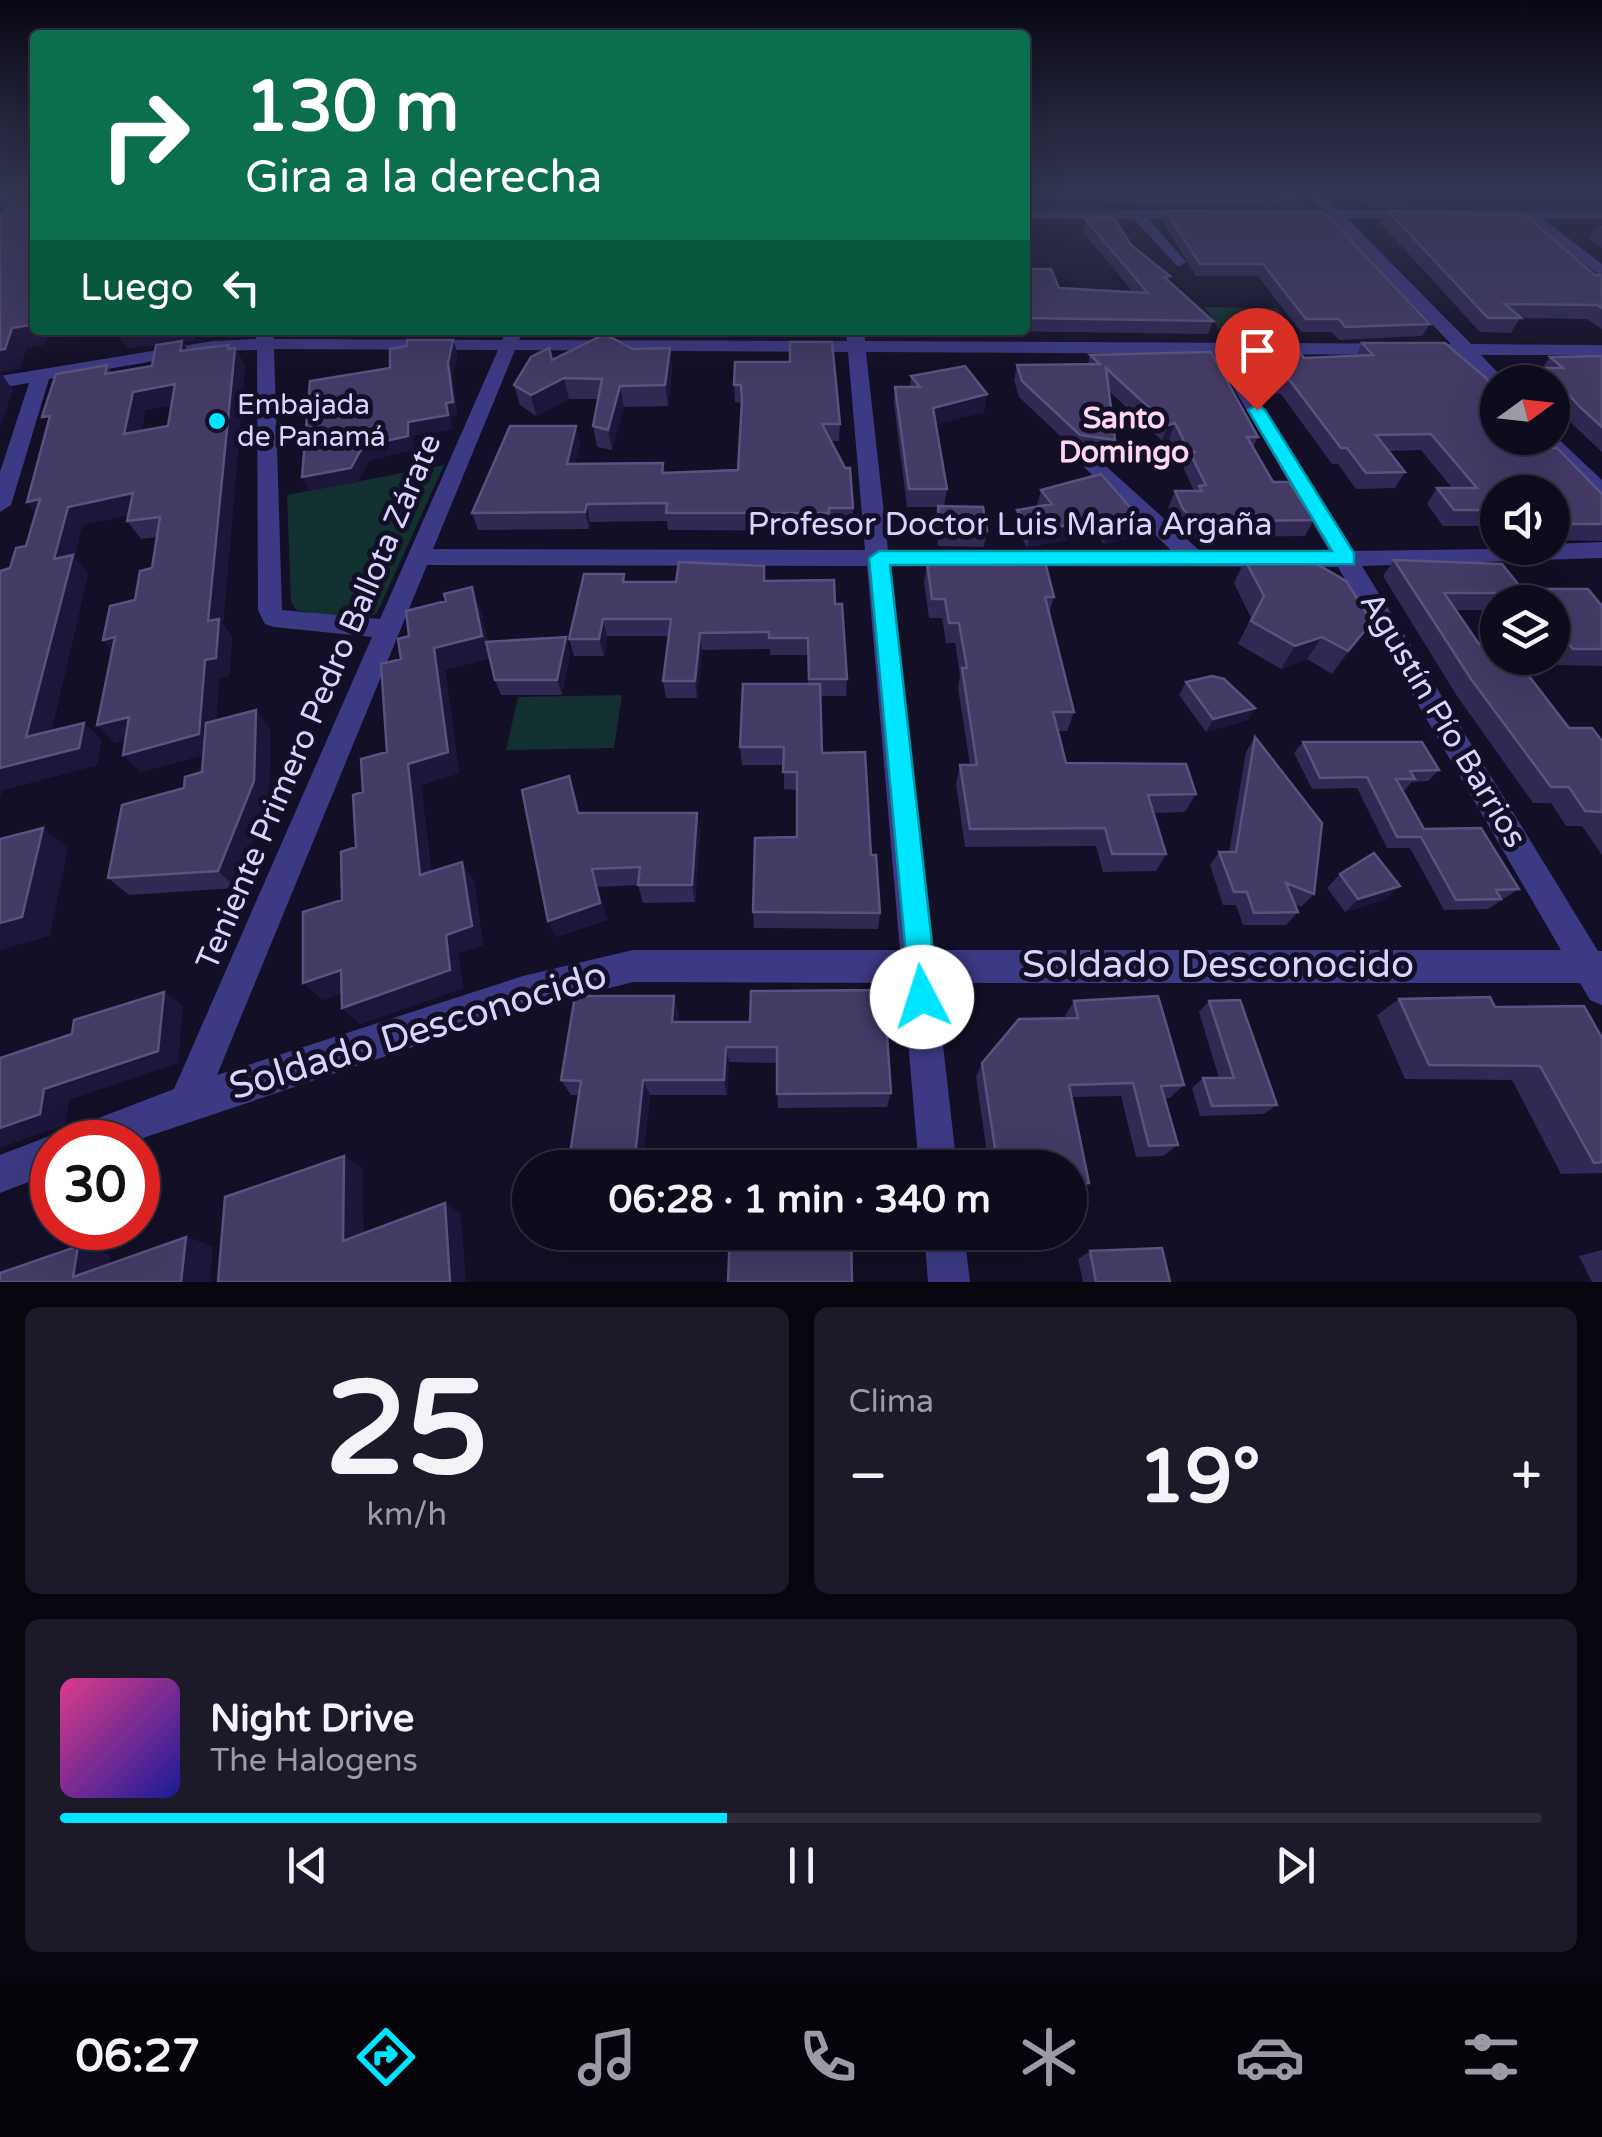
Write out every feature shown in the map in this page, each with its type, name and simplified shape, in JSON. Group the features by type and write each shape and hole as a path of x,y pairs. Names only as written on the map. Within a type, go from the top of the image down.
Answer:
{"street":[{"path":"1169,251 1178,262"},
{"path":"1370,251 1482,365"},
{"path":"1575,251 1602,272"},
{"path":"0,382 265,337 856,339 1221,351 1602,350"},
{"path":"265,337 270,610 274,618 388,628"},
{"name":"Teniente Primero Pedro Ballota Zárate","path":"188,1102 512,337"},
{"path":"856,339 936,1150"},
{"name":"Agustín Pío Barrios","path":"1221,351 1598,974"},
{"path":"0,505 41,374"},
{"path":"1566,455 1602,493"},
{"path":"1091,463 1194,558"},
{"name":"Profesor Doctor Luis María Argaña","path":"418,556 1346,558 1602,550"},
{"name":"Soldado Desconocido","path":"141,1120 599,972 632,966 919,963 1598,974"},
{"path":"0,1174 30,1162"},
{"path":"946,1250 949,1282"}],"green space":[{"path":"1205,307 1277,308 1293,332 1220,331"},
{"path":"444,465 377,613 357,622 296,610 291,601 287,495"},
{"path":"622,695 614,748 506,750 518,697"}],"building":[{"path":"0,251 30,251 30,325 12,328 5,349 0,350"},
{"path":"1112,251 1138,251 1170,276 1164,277 1213,321 1030,318 1030,269 1051,269 1059,288 1148,293"},
{"path":"1192,251 1361,251 1430,324 1345,327 1339,319 1306,319 1263,264 1200,264"},
{"path":"1425,251 1567,251 1595,275 1602,275 1602,308 1505,304 1521,318 1488,318"},
{"path":"603,335 633,349 670,348 665,385 620,386 608,430 593,426 602,379 564,378 531,395 514,385 531,357 549,348 552,360"},
{"path":"407,340 453,340 448,363 453,402 446,403 448,415 408,422 408,436 363,446 351,468 302,477 310,381 390,368 390,349 407,346"},
{"path":"182,341 180,351 229,345 228,349 235,348 208,621 219,619 216,658 205,660 199,734 123,755 129,717 97,725 115,637 103,640 110,606 135,600 140,571 152,568 160,517 127,521 133,493 68,507 54,559 73,555 26,737 84,723 79,748 0,768 0,571 10,568 16,548 26,546 40,499 27,502 50,416 42,417 56,374 107,365 105,374 152,366 156,345","holes":["175,384 168,426 124,434 133,392"]},
{"path":"790,342 832,342 840,424 822,424 845,468 850,468 853,508 829,508 829,513 666,513 667,503 587,504 585,512 472,513 510,426 576,426 567,464 663,463 662,473 738,470 742,400 741,385 734,385 735,362 790,362"},
{"path":"1362,343 1445,343 1480,373 1480,455 1564,455 1602,494 1602,524 1570,524 1570,475 1480,475 1480,510 1454,510 1437,488 1477,488 1431,434 1376,435 1405,472 1366,473 1347,448 1341,448 1288,378 1275,378 1255,346 1296,347 1304,358 1373,355"},
{"path":"1211,352 1258,437 1247,437 1273,482 1289,482 1314,520 1198,522 1183,509 1175,491 1202,491 1199,486 1206,485 1190,453 1196,452 1189,451 1175,423 1168,425 1106,368 1115,440 1080,435 1022,381 1017,365 1100,364 1090,355"},
{"path":"1602,356 1602,427 1570,396 1570,365 1559,365 1550,357"},
{"path":"965,366 987,394 933,408 947,489 909,489 895,387 920,387 911,376"},
{"path":"1101,474 1142,521 1109,528 1102,520 1031,531 1017,510 1052,504 1041,490"},
{"path":"938,506 983,507 987,531 941,531"},
{"path":"1308,559 1346,581 1372,622 1348,651 1322,637 1295,646 1251,621 1264,596 1245,560"},
{"path":"1394,560 1503,565 1519,585 1480,585 1480,593 1444,593 1480,644 1480,675 1528,675 1569,728 1592,728 1602,741 1602,812 1585,811 1569,787 1551,787 1471,679"},
{"path":"679,562 764,566 764,581 834,580 835,604 842,604 847,679 809,679 808,638 769,638 769,632 700,633 695,681 663,681 671,619 603,619 599,639 569,639 584,574 624,574 623,582 676,582"},
{"path":"1045,562 1054,597 1045,597 1074,712 1053,712 1066,763 1186,764 1196,794 1148,795 1166,854 1112,854 1105,828 970,829 960,765 977,765 962,668 967,668 959,623 949,623 945,599 932,599 927,563"},
{"path":"472,587 482,636 434,648 448,752 408,764 420,875 462,862 472,926 446,935 450,970 342,1008 341,970 303,983 303,912 342,900 341,852 356,847 353,795 363,792 361,759 387,752 381,664 401,659 398,639 409,636 406,611 446,601 444,594"},
{"path":"1570,589 1588,589 1602,606 1602,649 1573,649"},
{"path":"566,637 557,680 495,680 486,642"},
{"path":"1212,676 1224,679 1255,708 1213,719 1186,682"},
{"path":"743,684 820,684 822,753 865,752 871,855 876,855 880,913 753,912 755,838 797,837 797,772 783,772 784,747 740,747"},
{"path":"256,710 254,781 218,871 108,878 122,805 184,788 185,777 202,772 206,723"},
{"path":"1255,737 1322,823 1314,894 1286,883 1298,912 1254,913 1247,892 1234,892 1219,852 1236,852"},
{"path":"1303,742 1422,742 1439,770 1410,771 1415,779 1396,779 1424,829 1481,828 1519,889 1496,890 1501,899 1456,900 1421,837 1397,837 1367,777 1320,778"},
{"path":"569,776 578,813 697,813 692,885 638,885 640,867 592,869 600,903 548,921 522,790"},
{"path":"43,828 22,917 0,923 0,839"},
{"path":"1374,853 1400,886 1358,899 1340,874"},
{"path":"884,990 891,1093 777,1094 777,1047 726,1047 724,1080 643,1080 636,1150 571,1150 581,1081 561,1080 575,996 674,996 672,1022 750,1022 751,991"},
{"path":"164,992 158,1051 44,1089 40,1114 0,1128 0,1058 72,1034 74,1020"},
{"path":"1158,996 1184,1085 1161,1086 1178,1145 1149,1146 1133,1083 1069,1085 1082,1150 995,1150 982,1063 1019,1019 1078,1018 1074,1001"},
{"path":"1490,997 1495,1007 1584,1006 1602,1038 1602,1162 1594,1163 1540,1066 1429,1065 1399,999"},
{"path":"1240,1000 1277,1105 1212,1106 1203,1078 1234,1078 1209,1001"},
{"path":"344,1156 343,1241 445,1203 450,1282 218,1282 225,1197"},
{"path":"186,1237 181,1282 0,1282 0,1273 66,1250 77,1250 73,1277 149,1250 160,1250 160,1246"},
{"path":"1162,1248 1170,1282 1096,1282 1090,1251"},
{"path":"729,1250 851,1250 852,1282 728,1282"}],"place":[{"name":"Embajada de Panamá","path":"217,421"}],"district":[{"name":"Santo Domingo","path":"1124,435"}],"route":[{"path":"922,997 879,558 1346,558 1257,410"}]}
